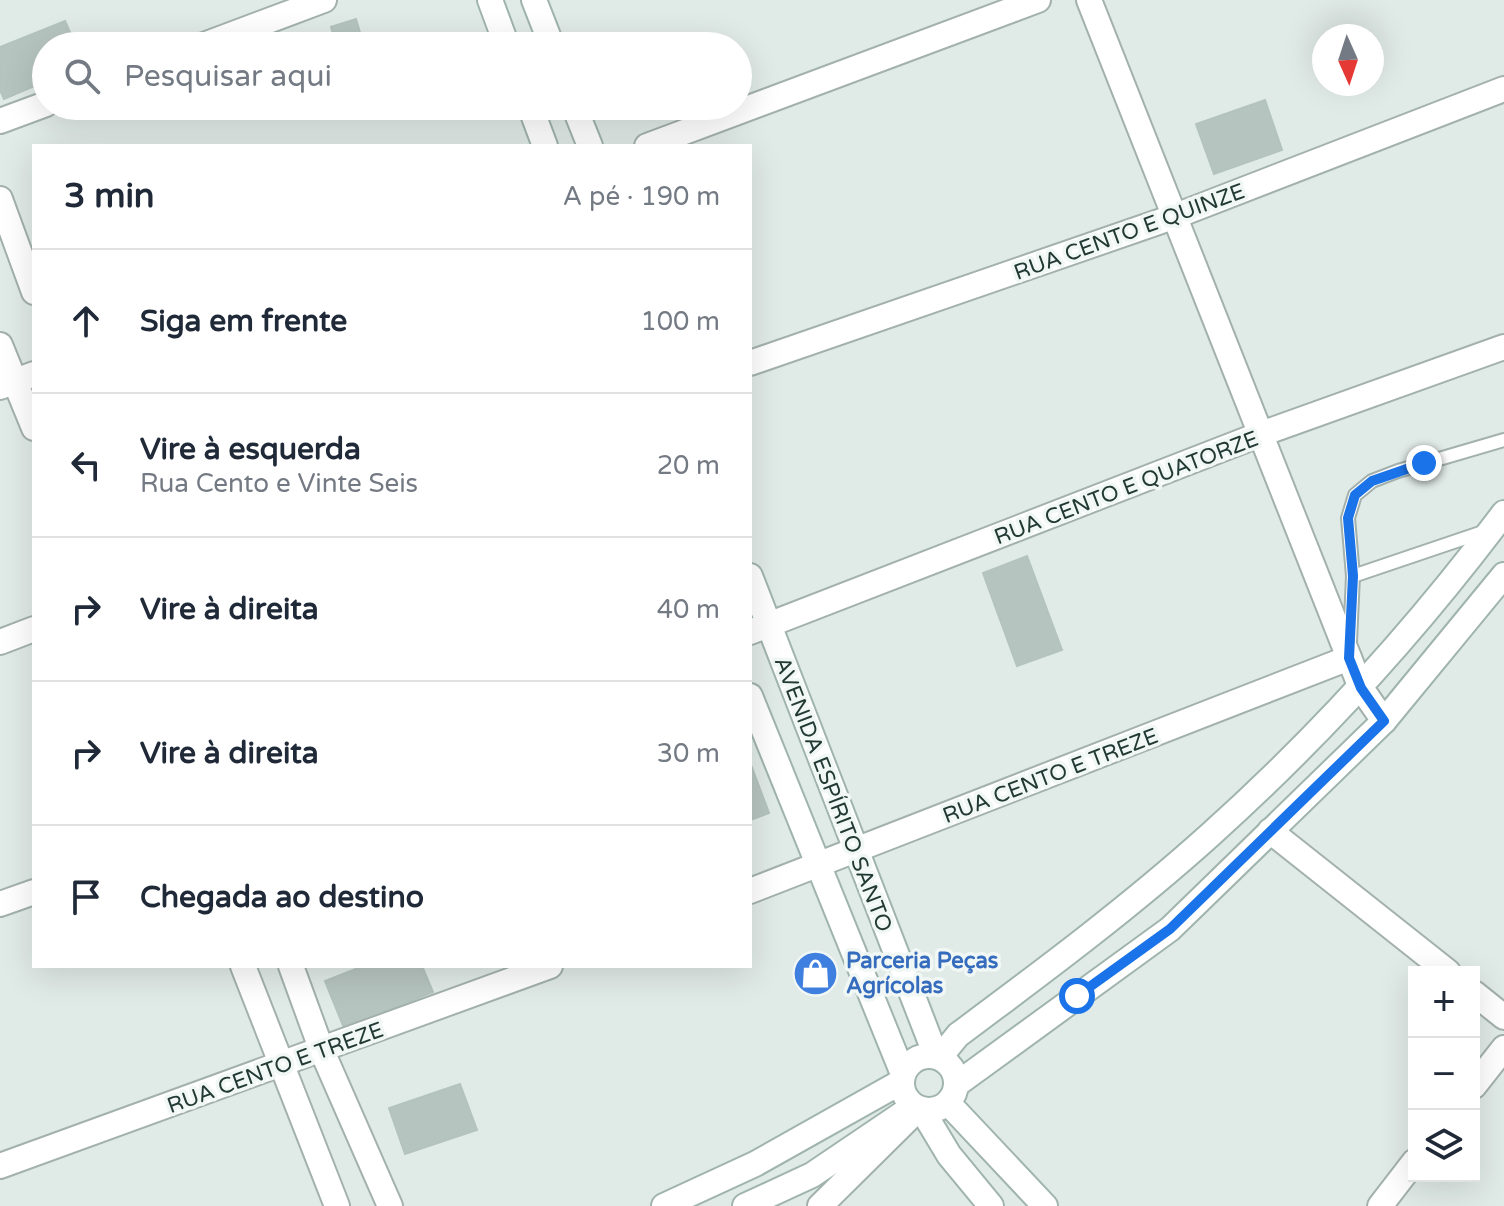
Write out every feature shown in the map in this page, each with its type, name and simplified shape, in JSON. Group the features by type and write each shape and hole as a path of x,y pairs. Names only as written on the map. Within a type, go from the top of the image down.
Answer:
{"street":[{"path":"238,32 324,0"},
{"path":"490,0 502,32"},
{"path":"534,0 547,32"},
{"path":"752,107 1038,0"},
{"path":"1089,0 1361,688 1384,721"},
{"name":"RUA CENTO E QUINZE","path":"752,362 1173,217 1504,89"},
{"path":"0,121 32,109"},
{"path":"535,120 544,144"},
{"path":"580,120 589,144"},
{"path":"652,144 717,120"},
{"path":"0,199 32,287"},
{"path":"0,345 32,423"},
{"name":"RUA CENTO E QUATORZE","path":"759,629 1261,434 1504,347"},
{"path":"938,1057 958,1035 1104,925 1211,834 1361,688 1498,521"},
{"path":"745,1206 812,1175 918,1108 937,1109 952,1093 1170,929 1384,721 1504,575"},
{"name":"AVENIDA ESPÍRITO SANTO","path":"752,588 759,629 857,851 938,1057"},
{"path":"0,642 32,630"},
{"name":"RUA CENTO E TREZE","path":"752,890 1349,658"},
{"name":"AVENIDA ESPÍRITO SANTO","path":"752,701 902,1078"},
{"path":"1270,831 1440,966"},
{"path":"0,904 32,893"},
{"path":"244,968 337,1206"},
{"path":"292,968 322,1051 390,1206"},
{"name":"RUA CENTO E TREZE","path":"0,1166 545,968"},
{"path":"1480,998 1504,1017"},
{"path":"1480,1078 1504,1048"},
{"path":"664,1206 755,1164 902,1078 910,1062 922,1056 938,1057 951,1067 952,1093 1045,1206"},
{"path":"902,1078 904,1095 918,1108 949,1155 991,1206"},
{"path":"820,1206 918,1108"},
{"path":"1380,1206 1408,1170"}],"lane":[{"path":"1349,658 1353,576 1348,518 1355,495 1372,481 1398,471 1504,440"},
{"path":"1353,576 1498,521"}],"building":[{"path":"356,19 360,32 332,32 331,27"},
{"path":"65,21 70,32 38,32"},
{"path":"32,34 32,87 4,99 0,90 0,47"},
{"path":"1265,100 1282,150 1214,174 1196,124"},
{"path":"1027,556 1062,650 1017,666 983,573"},
{"path":"752,768 769,813 752,819"},
{"path":"358,968 423,968 433,992 344,1028 325,981"},
{"path":"460,1084 477,1130 405,1154 389,1108"}],"place":[{"name":"Parceria Peças Agrícolas","path":"815,973"}],"route":[{"path":"1077,996 1170,929 1384,721 1361,688 1349,658 1353,576 1348,518 1355,495 1372,481 1424,463"}]}
